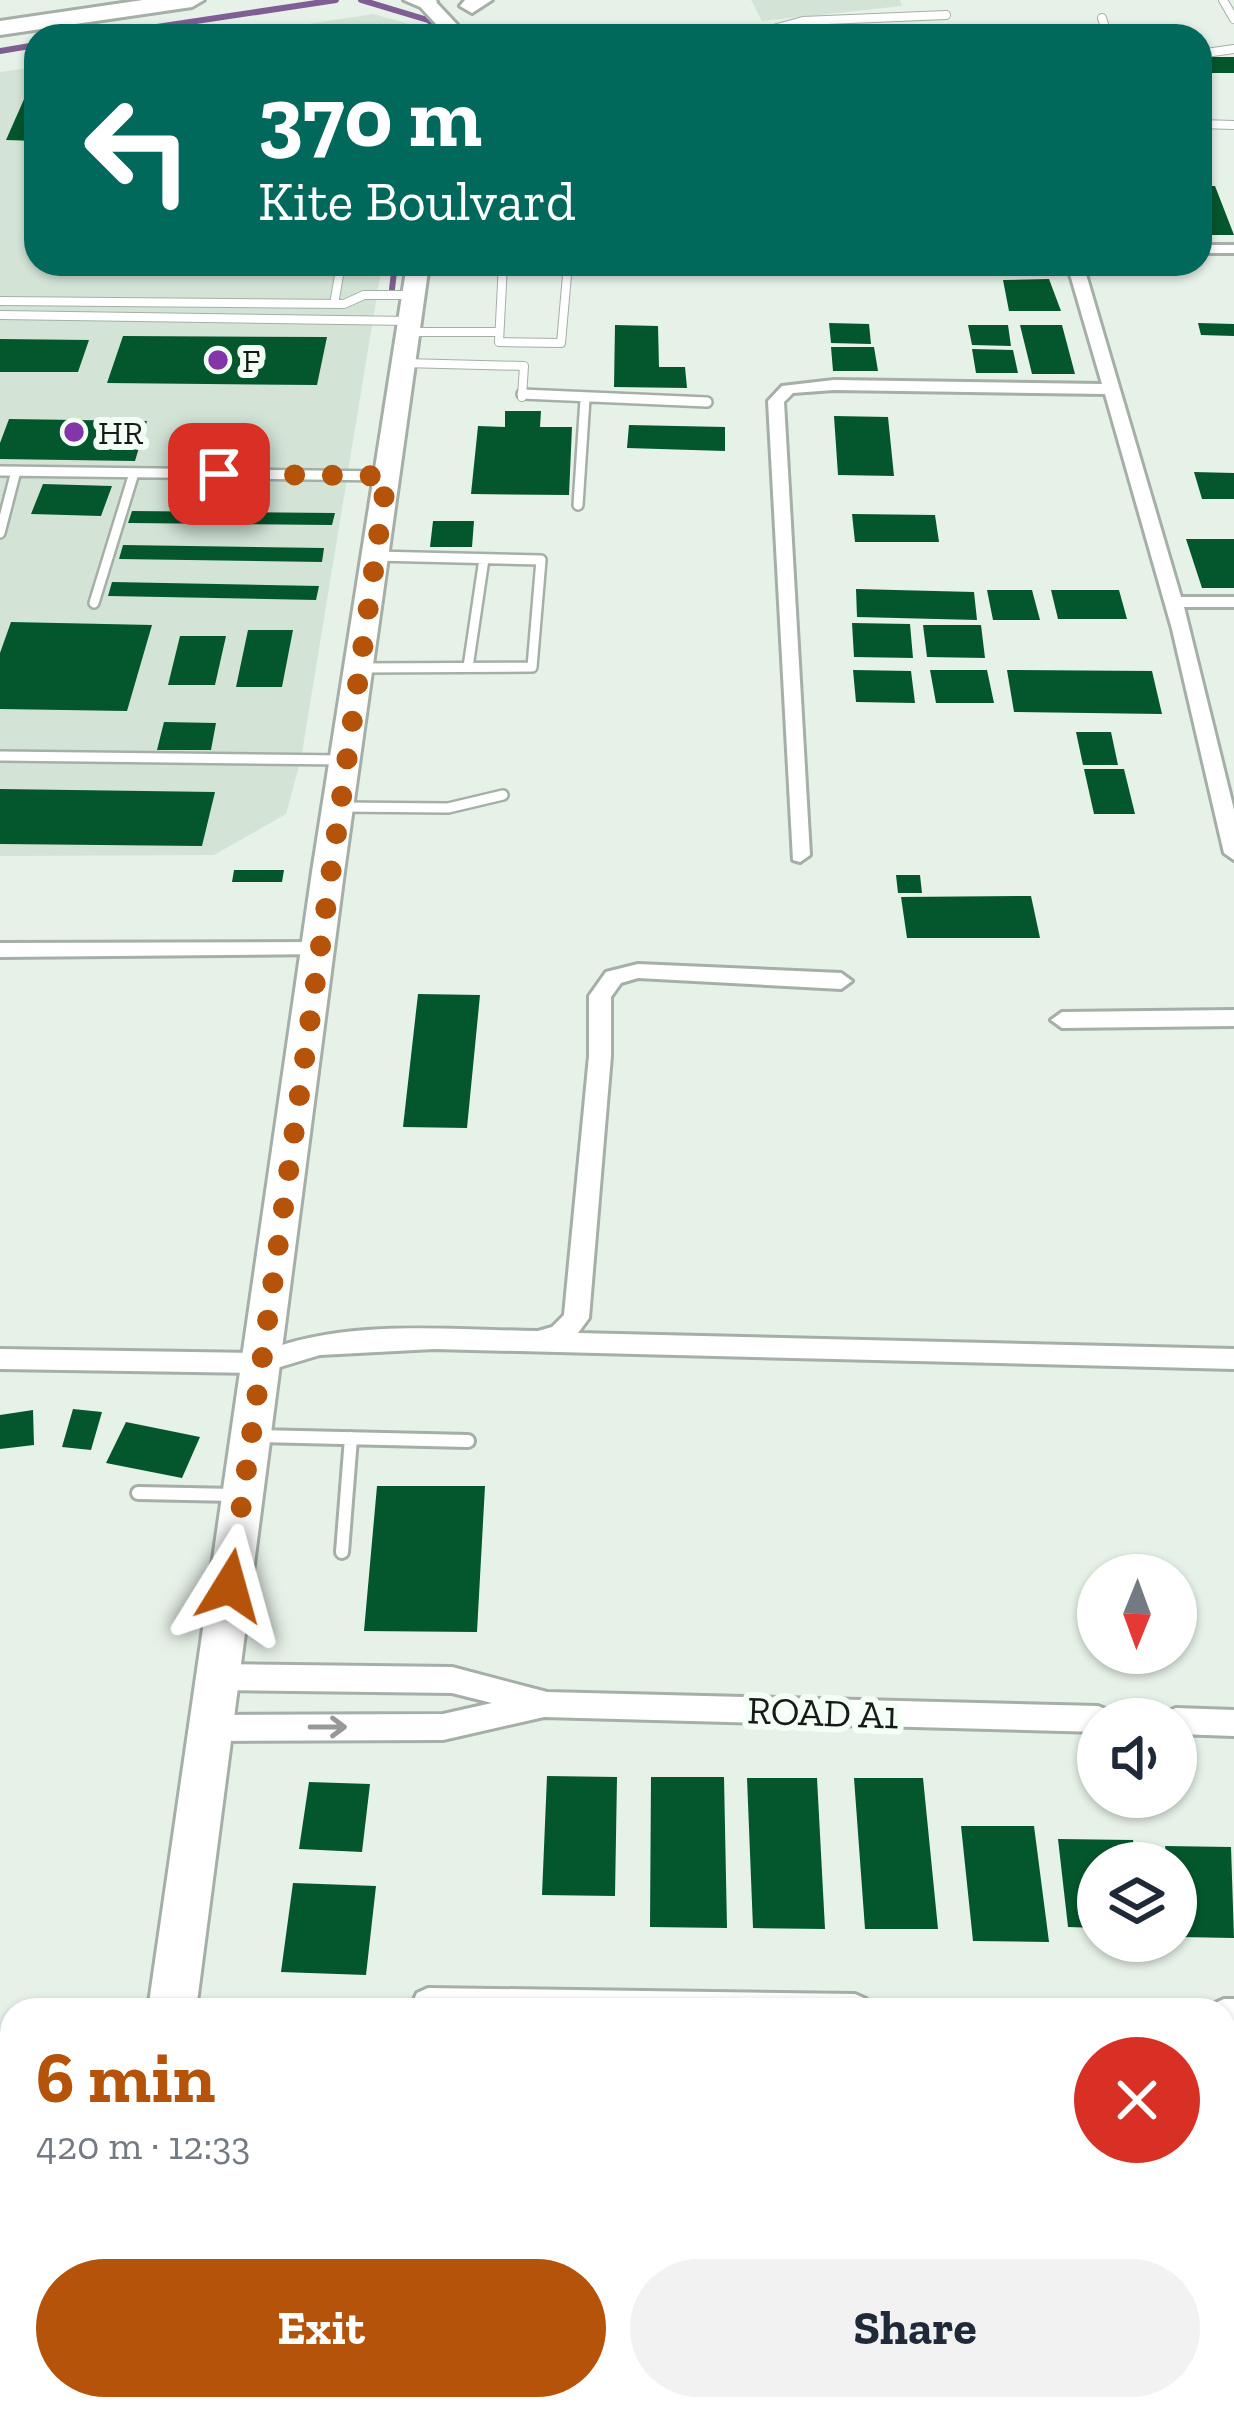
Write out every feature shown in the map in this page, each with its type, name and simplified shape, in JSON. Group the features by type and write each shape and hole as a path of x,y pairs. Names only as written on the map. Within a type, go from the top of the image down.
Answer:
{"highway":[{"path":"0,13 90,0"},
{"path":"131,9 156,0"},
{"path":"28,24 193,0"}],"main road":[{"path":"421,1 444,24"},
{"path":"174,1998 416,276"}],"street":[{"path":"1079,276 1173,602 1234,853"},
{"path":"800,855 776,401 788,389 834,386 1112,389"},
{"path":"1173,602 1234,602"},
{"path":"0,950 318,949"},
{"path":"538,1341 561,1334 576,1318 600,1056 600,996 614,976 638,970 841,981"},
{"path":"1062,1020 1234,1018"},
{"path":"0,1359 260,1363 293,1348 316,1344 538,1341 1234,1359"},
{"path":"218,1677 452,1680 547,1705"},
{"path":"211,1728 443,1727 547,1705"},
{"name":"ROAD A1","path":"547,1705 1077,1718"},
{"path":"1197,1722 1234,1723"}],"lane":[{"path":"1223,0 1234,20"},
{"path":"792,24 946,15"},
{"path":"1102,19 1104,24"},
{"path":"334,304 339,276"},
{"path":"502,276 499,342 562,343 567,276"},
{"path":"0,301 334,304 364,295 411,316"},
{"path":"0,315 411,316 499,332"},
{"path":"404,363 524,366 522,397 707,402"},
{"path":"578,505 585,399"},
{"path":"0,471 387,476"},
{"path":"0,533 16,471"},
{"path":"94,603 134,473"},
{"path":"358,668 532,667 541,560 375,556"},
{"path":"468,667 484,559"},
{"path":"0,756 345,760"},
{"path":"338,807 448,808 503,795"},
{"path":"250,1436 468,1441"},
{"path":"342,1552 352,1438"},
{"path":"138,1493 243,1495"}],"shaded area":[{"path":"751,0 900,0 902,6 762,21"},
{"path":"373,14 409,24 309,24"},
{"path":"24,69 24,276 380,276 301,759 286,814 214,855 0,856 0,72"}],"building":[{"path":"1212,57 1234,57 1234,73 1212,73"},
{"path":"24,99 24,141 6,140"},
{"path":"1212,186 1215,186 1234,235 1212,235"},
{"path":"1049,279 1061,311 1009,311 1003,280"},
{"path":"829,323 869,324 871,344 831,343"},
{"path":"1198,323 1234,324 1234,336 1201,335"},
{"path":"615,325 658,326 659,367 685,367 687,388 614,387"},
{"path":"968,325 1008,325 1011,346 972,345"},
{"path":"1020,325 1062,325 1075,374 1032,374"},
{"name":"F","path":"123,336 327,337 317,385 107,383"},
{"path":"0,339 89,340 78,372 0,372"},
{"path":"831,347 874,347 878,371 833,371"},
{"path":"972,349 1013,350 1018,373 976,373"},
{"path":"505,411 541,411 540,427 572,427 569,495 471,494 478,426 505,427"},
{"path":"834,416 888,417 894,476 838,475"},
{"name":"HR","path":"9,419 147,421 135,461 0,459"},
{"path":"629,425 725,427 725,451 627,448"},
{"path":"1194,472 1234,473 1234,499 1202,499"},
{"path":"43,484 112,486 101,516 31,514"},
{"path":"132,511 335,513 332,525 128,523"},
{"path":"852,514 935,515 939,542 855,542"},
{"path":"433,521 474,521 472,547 430,547"},
{"path":"1186,539 1234,539 1234,588 1202,588"},
{"path":"123,545 324,548 322,562 119,559"},
{"path":"112,582 319,586 316,600 108,596"},
{"path":"856,589 974,592 977,620 857,617"},
{"path":"987,590 1032,590 1040,620 993,620"},
{"path":"1051,590 1119,590 1127,619 1058,619"},
{"path":"11,622 152,625 127,711 0,709 0,653"},
{"path":"852,623 910,624 913,658 854,657"},
{"path":"923,625 981,625 985,658 927,657"},
{"path":"248,630 293,630 282,687 236,687"},
{"path":"180,636 226,636 215,685 168,685"},
{"path":"853,670 911,671 915,703 856,702"},
{"path":"930,670 987,670 994,703 936,703"},
{"path":"1007,670 1152,671 1162,714 1014,712"},
{"path":"164,722 216,723 211,750 157,750"},
{"path":"1076,732 1111,732 1118,765 1083,765"},
{"path":"1084,769 1124,769 1135,814 1094,814"},
{"path":"0,789 215,792 202,846 0,844"},
{"path":"234,870 284,870 282,882 232,882"},
{"path":"896,875 920,875 922,893 898,893"},
{"path":"1031,896 1040,938 907,938 901,897"},
{"path":"418,994 480,995 467,1128 403,1127"},
{"path":"73,1409 102,1412 91,1450 62,1447"},
{"path":"33,1410 34,1445 0,1449 0,1415"},
{"path":"126,1422 200,1437 182,1478 106,1463"},
{"path":"377,1486 485,1486 477,1632 364,1631"},
{"path":"547,1776 617,1777 615,1896 542,1895"},
{"path":"651,1777 724,1777 727,1928 650,1927"},
{"path":"747,1778 817,1778 825,1929 753,1928"},
{"path":"854,1778 923,1778 938,1929 865,1929"},
{"path":"309,1782 370,1784 362,1852 299,1849"},
{"path":"961,1826 1034,1826 1049,1942 973,1941"},
{"path":"1058,1839 1133,1840 1077,1842 1077,1927 1068,1927"},
{"path":"1197,1846 1231,1847 1234,1938 1197,1937"},
{"path":"293,1883 376,1886 366,1975 281,1972"}],"waterway":[{"path":"177,24 336,0"},
{"path":"361,0 431,24"},
{"path":"0,51 24,47"},
{"path":"392,289 394,276"}],"place":[{"name":"F","path":"218,360"},
{"name":"HR","path":"74,432"}],"route":[{"path":"219,474 387,476 230,1586"}]}
